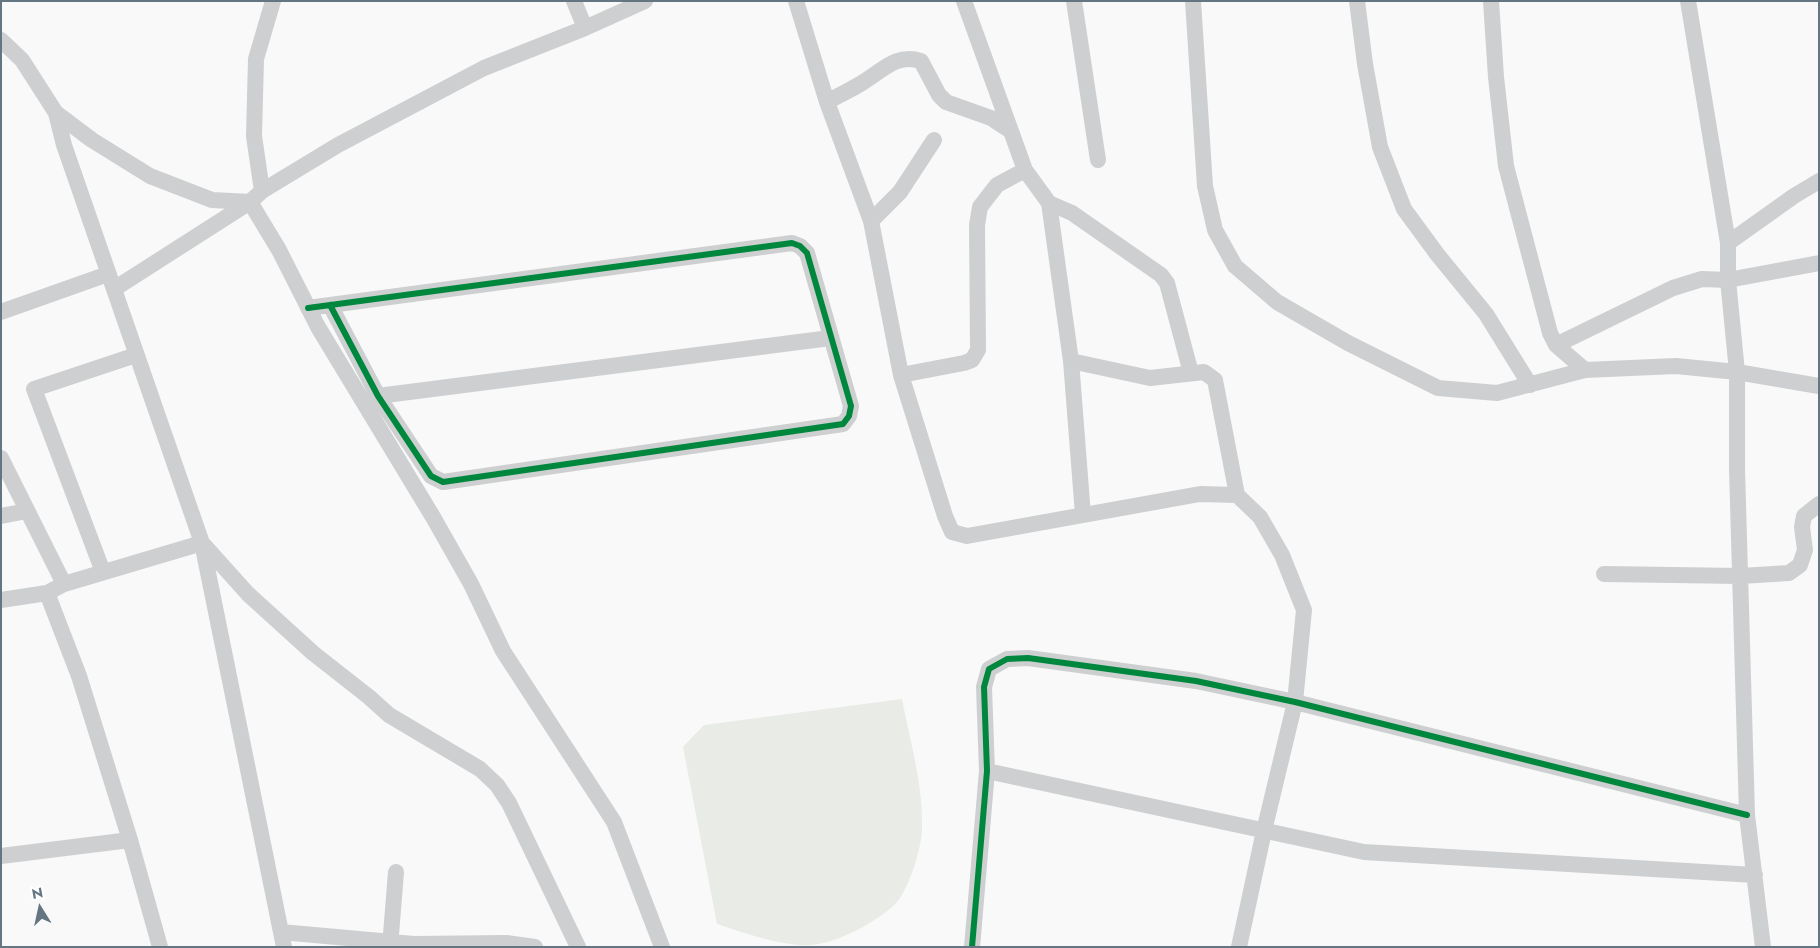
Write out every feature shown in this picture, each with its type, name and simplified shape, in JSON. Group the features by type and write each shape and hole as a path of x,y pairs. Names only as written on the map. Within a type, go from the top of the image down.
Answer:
{"street":[{"path":"262,191 254,136 256,59 273,1"},
{"path":"574,1 585,28"},
{"path":"1,312 111,281 250,202 262,191 338,145 484,68 585,28 646,1"},
{"path":"796,1 827,102 871,221 901,375 945,516 952,532 967,536 1200,494 1237,495"},
{"path":"964,1 1025,170 1049,203 1071,361 1083,515"},
{"path":"1074,1 1098,160"},
{"path":"1192,1 1205,186 1215,230 1235,266 1277,302 1348,343 1438,388 1497,393 1585,370 1676,366 1736,372 1819,386"},
{"path":"1357,1 1380,148 1404,209 1437,254 1486,314 1530,385"},
{"path":"1491,1 1496,78 1506,166 1550,333 1556,345 1585,370"},
{"path":"1688,1 1728,243 1728,280 1736,372 1747,815 1763,947"},
{"path":"1,40 22,60 56,113 64,145 202,543 282,939 389,944 506,943 535,947"},
{"path":"827,102 894,62 912,58 921,61 939,95 946,102 991,118 1011,131"},
{"path":"56,113 92,140 150,176 212,200 250,202"},
{"path":"871,221 900,192 934,140"},
{"path":"901,375 972,360 978,350 977,224 980,207 997,186 1025,170"},
{"path":"1728,243 1794,196 1819,182"},
{"path":"250,202 279,250 308,308 338,361 438,526 470,584 503,651 614,822 662,947"},
{"path":"1049,203 1072,213 1161,275 1166,283 1190,373"},
{"path":"308,308 330,305 792,243 800,246 807,253 830,338 852,406 849,416 843,424 443,482 431,476 378,396 330,305"},
{"path":"1556,345 1673,288 1702,279 1728,280 1819,263"},
{"path":"378,396 830,338"},
{"path":"103,572 34,390 136,355"},
{"path":"1071,361 1150,378 1204,372 1215,380 1237,495 1260,516 1282,555 1304,610 1295,702 1239,947"},
{"path":"1,458 64,584"},
{"path":"1604,574 1741,576 1789,573 1800,565 1805,550 1802,527 1804,516 1819,504"},
{"path":"1,516 26,511"},
{"path":"1,600 47,593 64,584 202,543"},
{"path":"202,543 248,594 313,654 369,697 389,715 480,769 497,785 509,803 578,947"},
{"path":"47,593 79,676 130,840 160,947"},
{"path":"972,947 986,771 984,687 989,669 1007,659 1028,658 1196,681 1295,702 1747,815"},
{"path":"986,771 1364,852 1755,875"},
{"path":"1,856 130,840"},
{"path":"389,944 396,872"}],"shaded area":[{"path":"902,699 918,779 922,827 920,845 914,866 902,895 897,902 886,912 856,931 821,944 788,944 717,924 683,747 704,725"}],"cycle path":[{"path":"308,308 792,243 800,246 807,253 851,406 849,416 843,424 443,482 431,476 378,396 330,305"},
{"path":"972,947 987,771 984,687 989,669 1007,659 1028,658 1196,681 1295,702 1747,815"}]}
